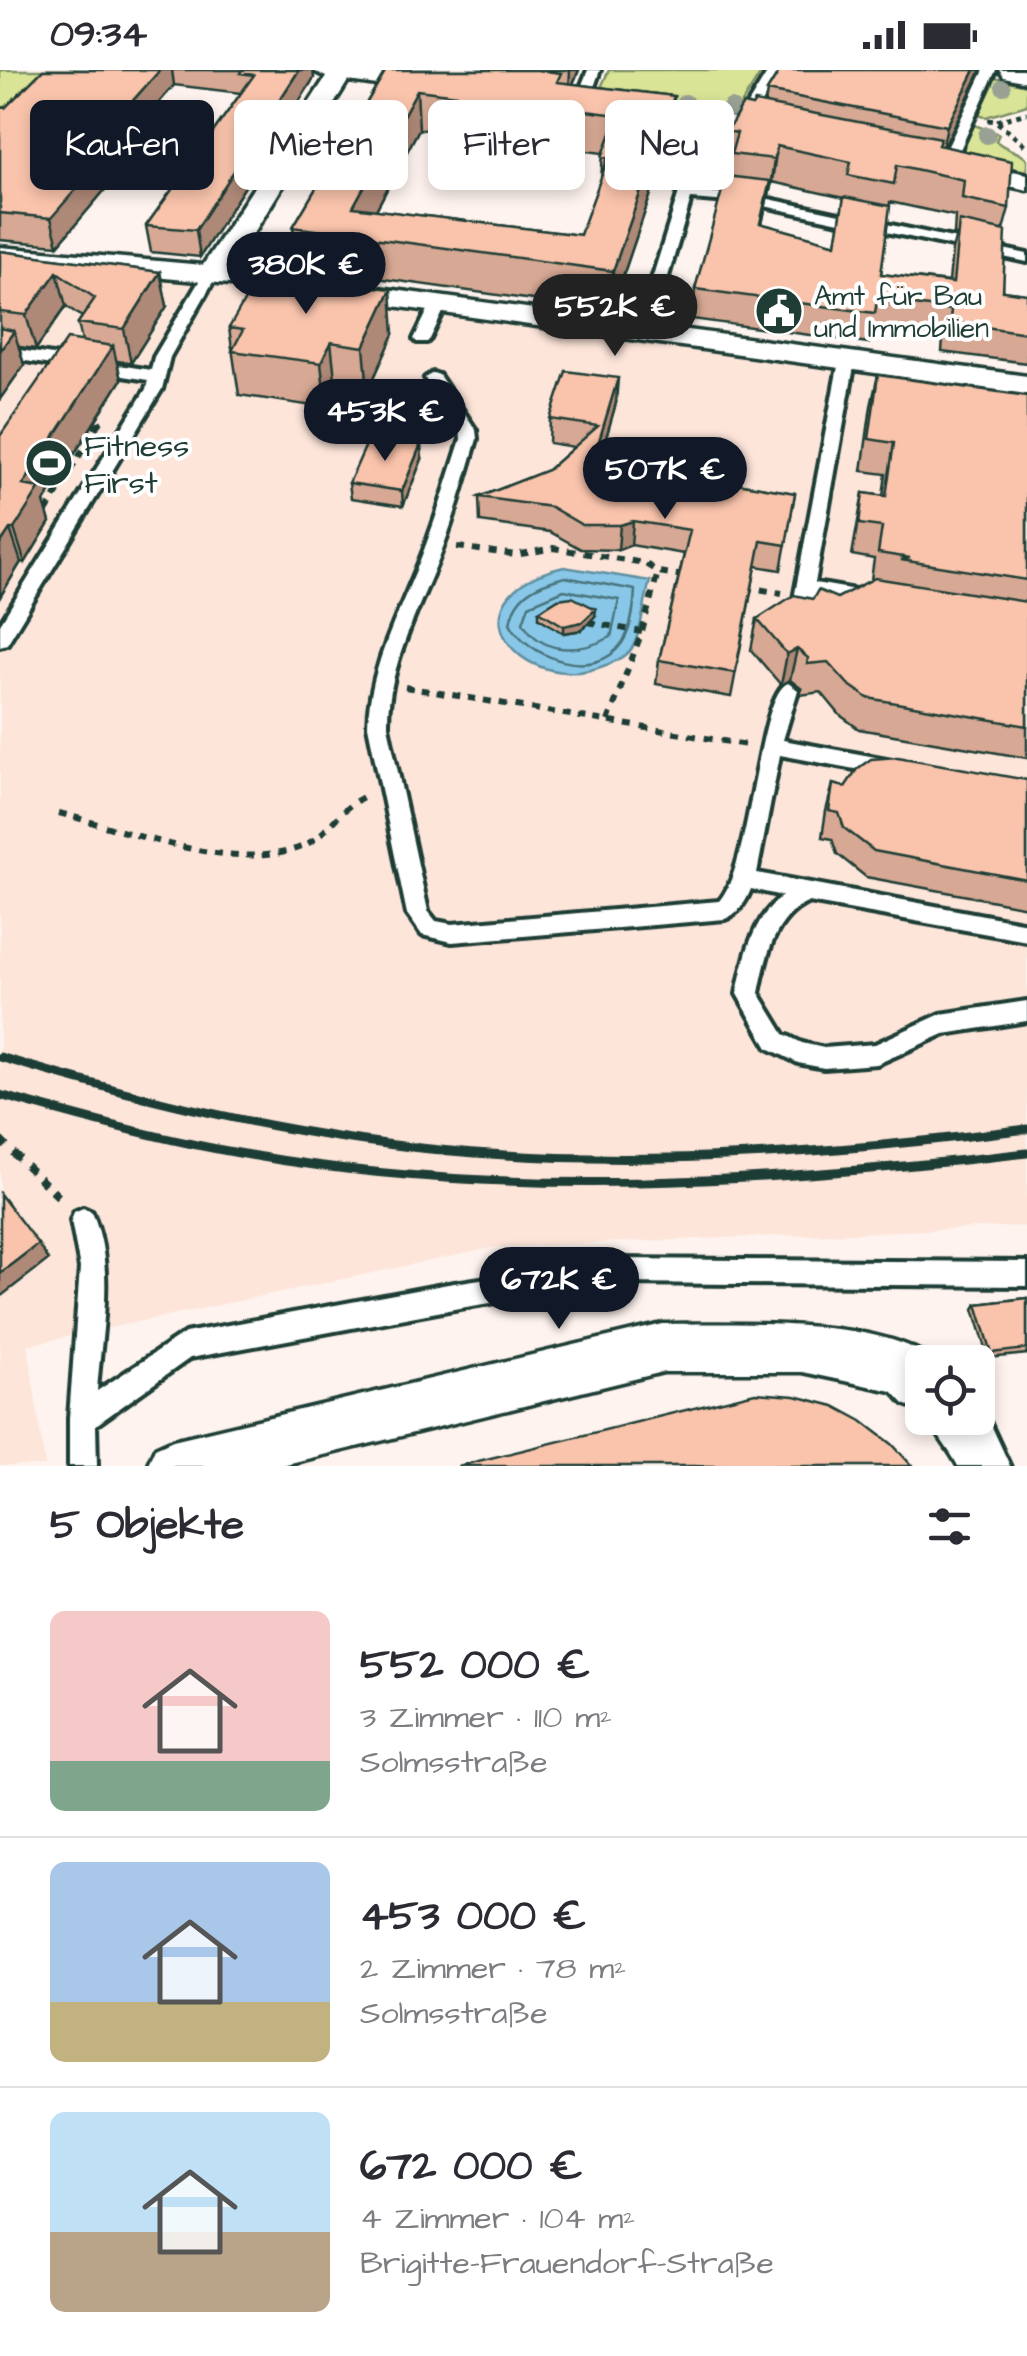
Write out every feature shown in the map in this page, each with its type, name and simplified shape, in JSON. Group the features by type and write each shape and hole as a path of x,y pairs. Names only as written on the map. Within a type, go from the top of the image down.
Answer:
{"street":[{"path":"1016,70 1027,72"},
{"path":"211,273 222,262 336,71 462,90"},
{"path":"734,125 813,138"},
{"path":"937,163 1027,182"},
{"path":"0,255 211,273 1027,385"},
{"path":"173,1466 664,1348 802,1348 905,1368"},
{"path":"969,1435 984,1466"}],"lane":[{"path":"573,100 594,70"},
{"path":"742,126 776,70"},
{"path":"937,163 990,70"},
{"path":"643,334 686,190"},
{"path":"685,194 755,200 1027,258"},
{"path":"0,639 154,390 162,357 211,273"},
{"path":"422,339 439,304"},
{"path":"0,352 158,376"},
{"path":"799,621 847,362"},
{"path":"433,378 468,430 469,439 384,683 378,726 418,914 430,928 452,932 725,910 738,896 745,879 788,690"},
{"path":"804,592 879,600"},
{"path":"772,747 909,771"},
{"path":"745,879 1027,932"},
{"path":"808,893 790,898 779,908 754,960 748,994 776,1041 798,1054 824,1058 877,1054 942,1024 1027,1011"},
{"path":"83,1220 93,1268 82,1418 83,1466"},
{"path":"82,1418 186,1346 448,1296 594,1274 1027,1274"}],"path":[{"path":"967,116 996,121 1027,113"},
{"path":"996,121 1027,147"},
{"path":"435,544 516,555 553,548 644,563 658,572 694,578"},
{"path":"608,721 642,632 658,572"},
{"path":"730,584 804,592"},
{"path":"588,622 642,632"},
{"path":"384,683 772,747"},
{"path":"59,813 231,855 264,857 306,845 342,806 391,788"},
{"path":"0,1140 83,1220"}],"shaded area":[{"path":"0,255 211,273 1027,385 1027,1226 496,1247 28,1345 45,1466 0,1466"}],"green space":[{"path":"0,70 74,70 30,100 0,125"},
{"path":"609,70 763,70 735,114 734,100 628,100 597,96"},
{"path":"990,77 1027,85 1027,105 986,117 971,114"},
{"path":"969,123 999,134 996,141 1027,159 1027,171 959,157"}],"water":[{"path":"564,567 650,581 638,633 624,657 574,672 546,669 522,657 507,640 501,620 507,599 527,581"}],"building":[{"path":"43,70 160,70 133,100 30,100 30,190 75,190 51,218 0,213 0,107 5,108"},
{"path":"299,70 280,100 236,100 254,75 240,73"},
{"path":"386,70 537,70 561,73 557,82 674,96 673,100 605,100 605,113 585,111 585,100 497,100 417,90 408,106 408,100 368,100"},
{"path":"780,70 975,70 947,126 767,91"},
{"path":"755,102 941,138 938,145 1012,161 1009,208 962,198 964,180 897,165 894,184 848,175 851,162 777,146 774,159 734,154 734,119 743,104 752,106"},
{"path":"234,103 234,171 196,230 146,226 172,190 214,190 214,131"},
{"path":"605,166 605,190 641,190 613,271 293,227 315,190 362,190 353,207 580,235"},
{"path":"734,177 770,181 760,223 836,244 844,197 890,206 881,274 953,283 959,221 1006,231 1003,291 1027,294 1027,333 950,322 951,310 877,300 875,313 695,289 722,190 734,190"},
{"path":"0,251 160,272 124,329 78,323 95,298 57,272 26,315 0,312"},
{"path":"261,272 391,289 364,347 331,342 321,363 232,351 243,330 229,328"},
{"path":"0,328 14,331 0,351"},
{"path":"67,339 113,346 23,485 40,488 0,544 0,436"},
{"path":"566,371 618,378 595,454 630,442 650,459 677,450 672,472 795,493 786,545 761,541 735,673 659,660 690,530 633,521 582,525 551,507 479,497 548,470 598,426 550,419"},
{"path":"878,375 1027,396 1027,580 878,553 882,527 859,524 863,493 886,496 894,443 869,439"},
{"path":"370,436 421,444 402,491 349,483"},
{"path":"875,578 1027,602 1027,726 868,698 828,662 807,664 808,658 797,649 787,654 757,619 794,595 813,599 818,590 837,598"},
{"path":"572,597 596,609 582,622 564,626 539,611 558,599"},
{"path":"898,757 1027,780 1027,880 874,851 844,828 839,813 829,811 833,784 845,787 857,769 871,759"},
{"path":"0,1194 38,1244 0,1273"},
{"path":"1027,1298 1027,1349 995,1353 977,1304"},
{"path":"755,1393 795,1396 834,1406 892,1444 912,1466 458,1466"}],"railway":[{"path":"0,1057 117,1090 294,1130 475,1153 682,1158 889,1144 1027,1129"},
{"path":"0,1095 124,1128 250,1155 444,1178 541,1182 736,1179 1027,1153"}],"place":[{"name":"Amt für Bau und Immobilien","path":"779,311"},
{"name":"Fitness First","path":"49,463"}]}
